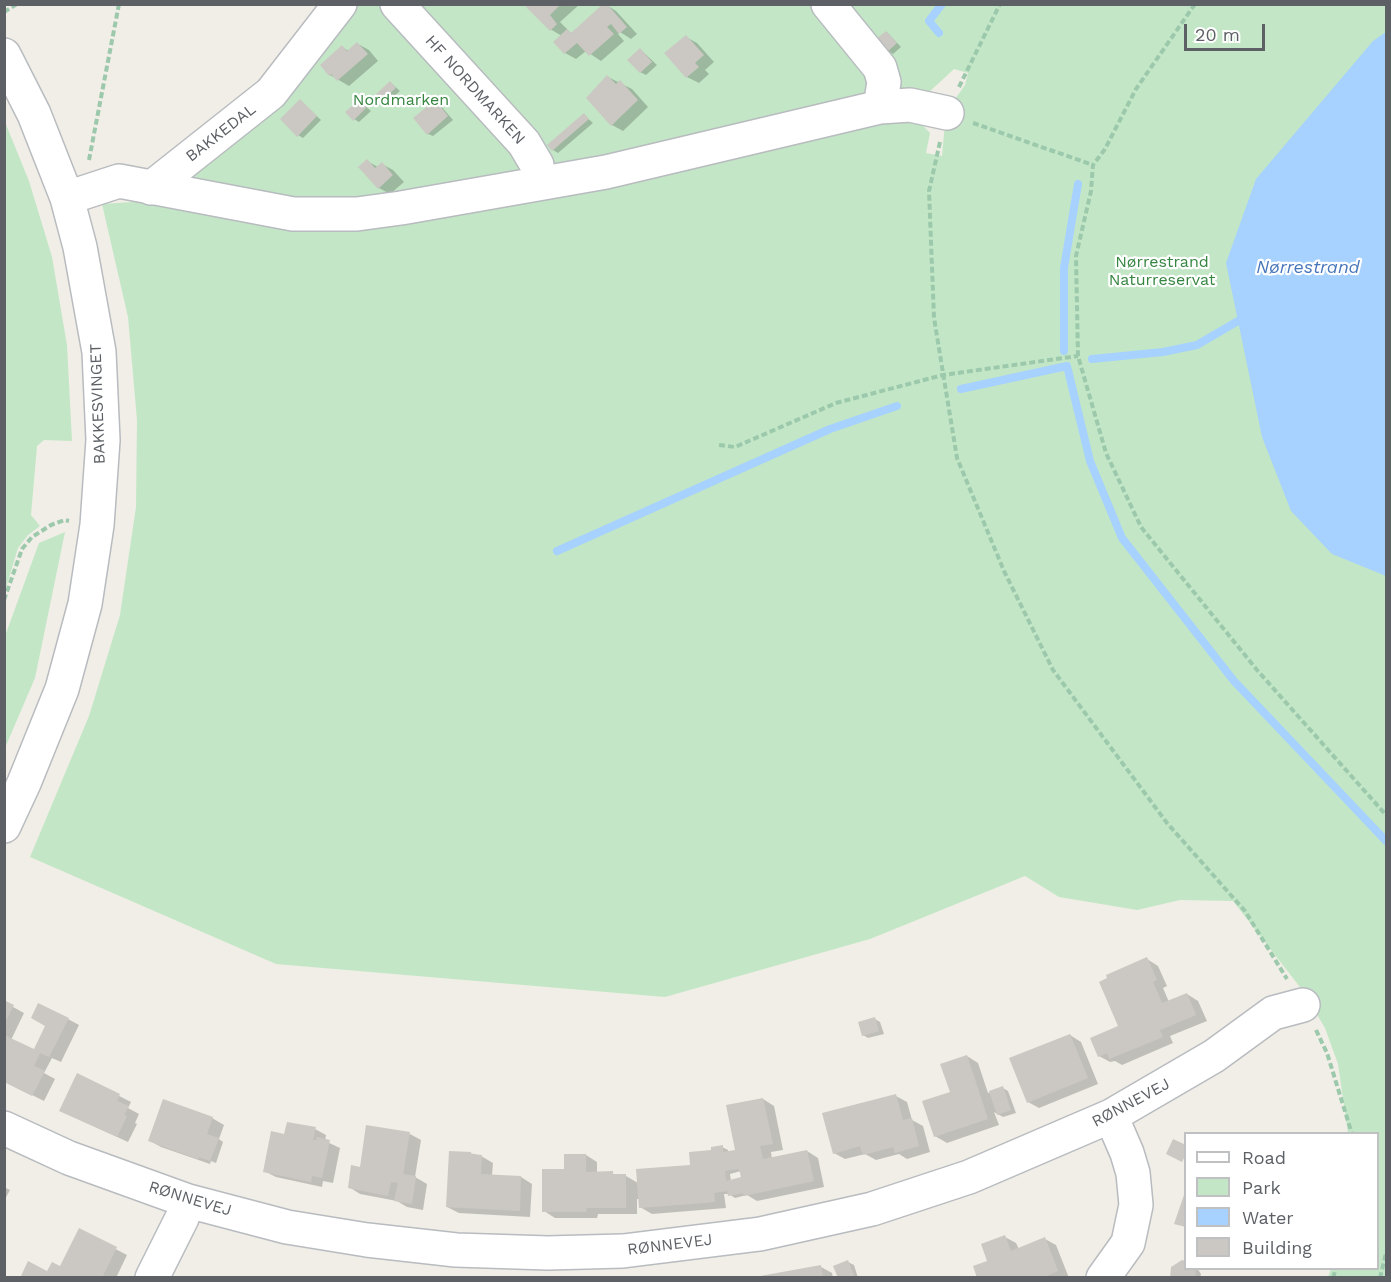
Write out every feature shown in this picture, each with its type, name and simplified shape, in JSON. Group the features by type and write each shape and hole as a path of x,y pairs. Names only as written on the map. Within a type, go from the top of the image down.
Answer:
{"street":[{"name":"BAKKEDAL","path":"151,188 271,93 340,4"},
{"name":"HF NORDMARKEN","path":"397,4 524,143 537,165 538,184"},
{"path":"828,4 880,68 884,82 880,107"},
{"name":"BAKKESVINGET","path":"4,55 34,114 64,189 80,247 99,352 103,440 97,525 85,604 62,689 4,826"},
{"path":"64,189 119,181 293,214 357,214 606,172 880,107 910,105 947,113"},
{"name":"RØNNEVEJ","path":"4,1128 69,1158 188,1201 287,1227 367,1240 445,1249 548,1253 623,1264 872,1209 969,1177 1111,1116 1214,1056 1273,1013 1303,1005"},
{"path":"1103,1278 1128,1242 1136,1206 1133,1173 1111,1116"},
{"path":"152,1278 183,1218 188,1201"}],"path":[{"path":"4,12 17,4"},
{"path":"64,189 87,169 119,4"},
{"path":"1000,4 947,113 929,191 934,318 957,458 1004,571 1053,670 1167,823 1245,910 1303,1005 1327,1053 1352,1132"},
{"path":"1194,4 1136,89 1093,165 1091,191 1076,256 1078,356 1106,453 1141,527 1257,670 1386,814"},
{"path":"947,113 1093,165"},
{"path":"719,445 735,447 836,403 943,375 1078,356"},
{"path":"4,600 22,549 32,537 51,525 65,520 97,525"},
{"path":"1380,1278 1386,1253"}],"green space":[{"path":"354,5 1386,5 1386,1277 1328,1277 1331,1270 1379,1270 1379,1132 1348,1132 1338,1064 1325,1028 1303,991 1233,901 1180,900 1137,910 1059,897 1025,876 870,939 665,997 276,964 30,857 89,716 120,615 136,507 137,420 128,317 102,204 148,201 289,224 876,121 915,117 930,133 926,153 942,156 946,112 965,85 968,73 954,69 927,94 867,104 730,137 331,207 174,188"},
{"path":"5,122 29,181 52,257 67,345 72,441 44,440 37,446 31,515 40,526 28,535 18,548 5,591"},
{"path":"65,532 35,678 5,748 5,636 39,543"}],"water":[{"name":"Nørrestrand","path":"1386,32 1386,576 1332,554 1291,511 1262,437 1226,263 1256,179 1373,41"}],"building":[{"path":"529,4 561,4 550,15 557,24 550,31 526,7"},
{"path":"603,4 607,4 627,27 619,34 611,24 607,27 614,34 589,56 577,43 564,54 553,42 567,29 571,33"},
{"path":"886,31 897,43 887,52 876,39"},
{"path":"686,35 704,55 695,63 699,67 686,78 664,53"},
{"path":"357,42 368,54 337,81 331,74 329,76 320,65 342,45 347,51"},
{"path":"640,48 652,62 640,73 627,60"},
{"path":"607,75 616,84 620,80 638,100 611,126 586,98"},
{"path":"390,81 396,88 378,103 373,97"},
{"path":"300,99 317,116 297,137 280,119"},
{"path":"359,100 366,108 353,121 345,112"},
{"path":"435,100 448,116 427,135 413,118"},
{"path":"584,113 589,119 552,151 547,145"},
{"path":"367,159 375,168 382,162 393,175 378,189 358,167"},
{"path":"1147,957 1157,980 1153,982 1162,1003 1187,993 1196,1015 1160,1030 1163,1037 1109,1059 1107,1053 1098,1057 1090,1038 1118,1026 1099,982 1107,978 1106,975"},
{"path":"4,1000 14,1005 4,1024"},
{"path":"38,1003 69,1018 49,1057 40,1053 34,1066 45,1071 32,1096 4,1082 4,1035 34,1049 45,1026 31,1018"},
{"path":"875,1017 879,1031 862,1036 858,1022"},
{"path":"1070,1034 1088,1078 1027,1103 1009,1058"},
{"path":"967,1055 988,1119 934,1137 922,1101 950,1092 940,1064"},
{"path":"77,1073 120,1094 117,1101 129,1106 117,1137 59,1111"},
{"path":"1003,1086 1011,1110 997,1115 989,1091"},
{"path":"896,1094 903,1120 912,1118 919,1146 895,1153 893,1147 863,1155 860,1146 833,1154 822,1113"},
{"path":"763,1098 773,1144 760,1146 763,1159 807,1150 814,1181 744,1196 743,1193 728,1196 727,1191 714,1193 715,1202 639,1208 636,1169 690,1165 689,1152 711,1150 711,1147 723,1145 723,1152 735,1150 726,1105","holes":["739,1169 741,1177 726,1181 725,1171"]},
{"path":"163,1099 213,1117 207,1134 219,1138 210,1161 148,1141"},
{"path":"287,1122 316,1127 313,1140 317,1137 330,1140 322,1178 312,1176 311,1182 263,1172 271,1131 284,1134"},
{"path":"366,1125 410,1132 403,1174 416,1176 412,1204 394,1201 398,1183 391,1182 388,1196 348,1188 351,1165 360,1167"},
{"path":"1173,1139 1184,1144 1182,1162 1166,1154"},
{"path":"449,1151 482,1155 481,1174 521,1176 520,1211 446,1207"},
{"path":"564,1154 586,1154 586,1172 613,1171 613,1174 626,1174 626,1208 587,1208 586,1212 542,1212 542,1169 564,1169"},
{"path":"1184,1195 1184,1226 1174,1224"},
{"path":"79,1228 117,1247 102,1278 20,1278 28,1261 47,1271 52,1262 60,1266"},
{"path":"1005,1235 1011,1251 1045,1237 1058,1271 1042,1278 977,1278 973,1266 987,1261 981,1244"},
{"path":"848,1260 855,1278 838,1278 833,1266"},
{"path":"1184,1260 1184,1270 1195,1270 1196,1278 1170,1278 1171,1267"},
{"path":"821,1265 823,1278 760,1278 760,1276"}],"waterway":[{"path":"939,33 929,21 942,4"},
{"path":"1064,351 1064,268 1078,184"},
{"path":"1092,359 1163,352 1197,345 1238,321"},
{"path":"961,389 1067,366 1090,461 1122,538 1234,681 1386,841"},
{"path":"557,551 830,429 897,406"}],"park label":[{"name":"Nordmarken","path":"401,100"},
{"name":"Nørrestrand Naturreservat","path":"1162,271"}]}
